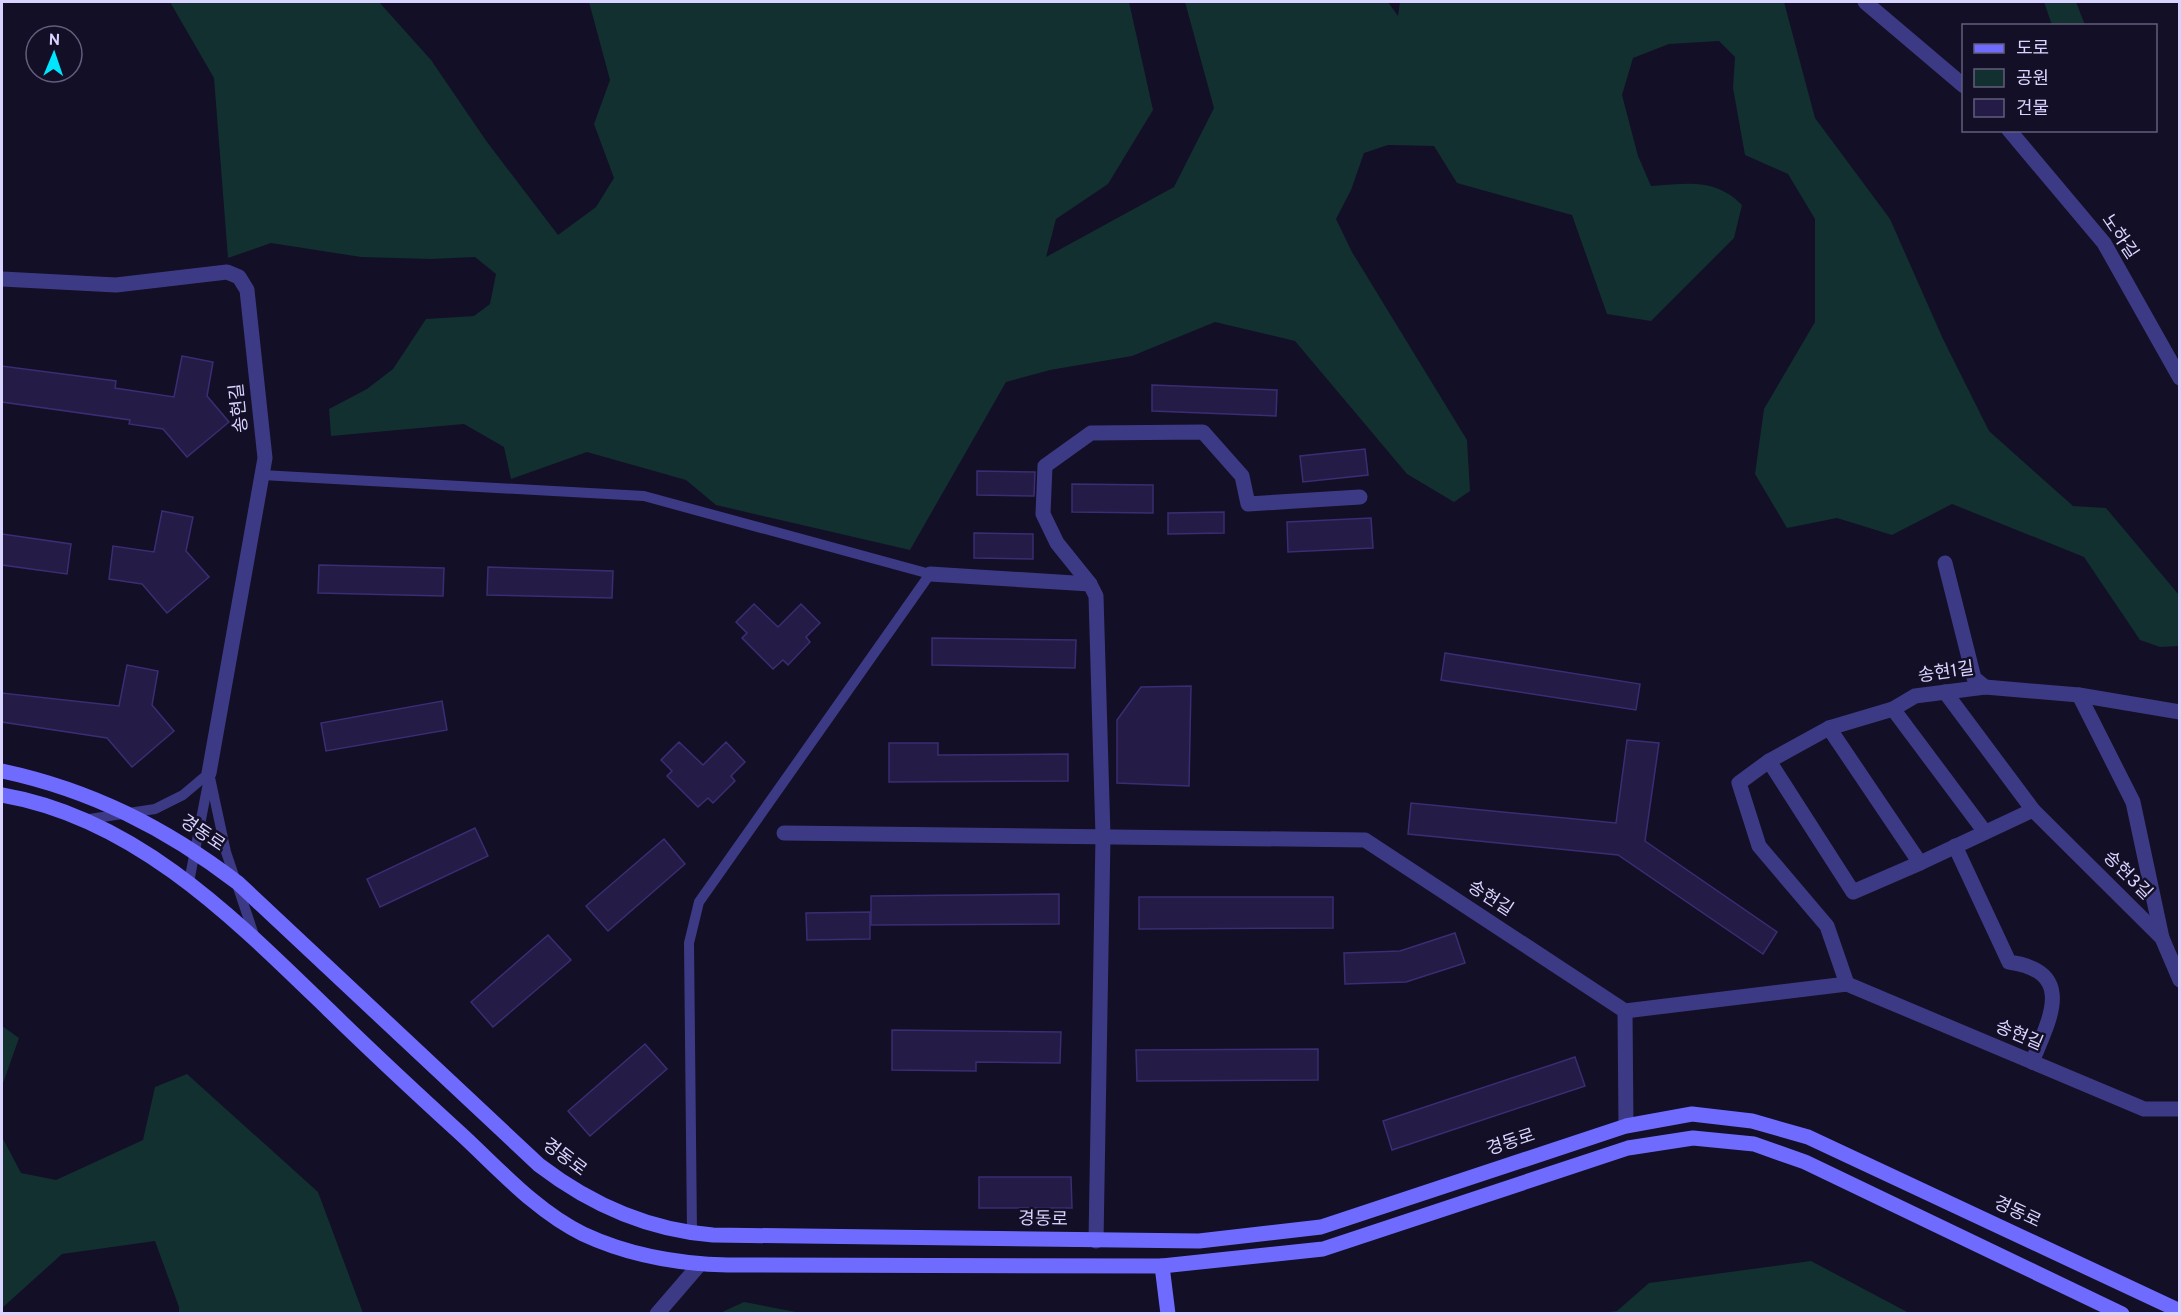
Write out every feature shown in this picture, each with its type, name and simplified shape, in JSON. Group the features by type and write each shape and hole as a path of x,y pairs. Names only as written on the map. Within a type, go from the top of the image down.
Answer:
{"street":[{"path":"1865,2 1962,84"},
{"name":"노하길","path":"2010,132 2103,243 2180,378"},
{"name":"송현길","path":"2,279 116,285 216,272 239,276 247,290 265,459 209,773"},
{"path":"1096,1240 1103,836 1096,596 1090,584 1057,543 1043,514 1045,466 1091,433 1203,432 1242,476 1248,504 1360,497"},
{"path":"1945,563 1974,678 1984,687"},
{"path":"930,574 1090,584"},
{"name":"송현1길","path":"1847,984 1827,926 1759,846 1739,783 1769,761 1830,728 1893,709 1915,696 1984,687 2079,695 2180,712"},
{"name":"송현3길","path":"1945,692 2033,810 2162,938 2180,980"},
{"path":"2079,695 2133,802 2162,938"},
{"path":"1893,709 1985,832"},
{"path":"1830,728 1920,863"},
{"path":"1769,761 1853,892 2033,810"},
{"name":"경동로","path":"2,771 61,788 130,813 195,851 238,883 539,1166 562,1183 627,1216 692,1233 1199,1241 1321,1227 1626,1126 1692,1114 1752,1120 1808,1137 2180,1311"},
{"path":"2,795 19,798 82,820 148,854 189,882 255,938 373,1053 535,1203 582,1233 608,1244 658,1258 700,1264 1162,1266 1323,1249 1628,1148 1693,1138 1754,1144 1805,1162 2122,1314"},
{"name":"송현길","path":"783,833 1365,840 1625,1011 1847,984 2144,1109 2180,1109"},
{"path":"1955,846 2009,962 2031,965 2052,987 2054,1008 2032,1062"},
{"path":"1625,1011 1626,1126"},
{"path":"657,1314 700,1264"},
{"path":"1162,1266 1168,1314"}],"lane":[{"path":"262,475 644,496 930,574 699,902 689,943 692,1233"},
{"path":"82,820 155,809 183,795 209,773"},
{"path":"189,882 209,773"},
{"path":"209,773 218,823 255,938"}],"green space":[{"path":"170,2 379,2 431,60 487,142 558,235 596,207 614,178 594,124 610,80 589,2 1129,2 1153,110 1108,184 1056,219 1046,257 1174,187 1214,108 1185,2 1388,2 1398,16 1400,2 1784,2 1815,118 1890,219 1943,339 1989,431 2073,506 2106,508 2179,595 2179,646 2160,647 2140,640 2084,557 1952,504 1892,535 1837,518 1787,528 1755,474 1764,409 1815,322 1815,219 1788,174 1745,155 1733,88 1735,57 1719,41 1669,44 1633,58 1622,95 1638,156 1651,186 1700,184 1710,186 1732,196 1742,205 1734,238 1651,321 1607,314 1572,215 1457,183 1434,146 1388,145 1364,153 1351,190 1336,219 1352,252 1467,440 1470,491 1454,502 1407,474 1295,341 1215,322 1132,356 1050,370 1006,382 910,550 716,505 686,480 587,452 511,479 504,447 464,424 331,436 329,409 367,389 393,369 426,319 474,316 490,304 496,274 475,257 431,259 361,257 271,243 228,258 214,78"},
{"path":"2044,2 2076,2 2085,24 2052,24"},
{"path":"2,1026 19,1038 2,1086"},
{"path":"187,1074 318,1192 363,1313 179,1313 179,1307 155,1241 62,1254 2,1308 2,1137 21,1173 56,1180 143,1140 155,1087"},
{"path":"1811,1261 1909,1313 1601,1313 1617,1311 1649,1283"},
{"path":"744,1302 801,1313 720,1313"}],"building":[{"path":"182,356 213,362 207,396 229,422 187,457 163,429 129,424 130,420 2,402 2,366 116,381 115,388 174,397"},
{"path":"1152,385 1277,390 1276,416 1152,411"},
{"path":"1365,449 1368,475 1303,482 1300,456"},
{"path":"977,471 1035,472 1034,496 977,495"},
{"path":"1072,484 1153,485 1153,513 1072,512"},
{"path":"162,511 193,517 186,551 209,577 167,613 142,584 109,579 113,546 154,552"},
{"path":"1224,512 1224,533 1168,534 1168,513"},
{"path":"1371,518 1373,548 1288,552 1287,522"},
{"path":"974,533 1033,534 1033,559 974,558"},
{"path":"2,534 71,544 67,574 2,565"},
{"path":"319,565 444,568 443,596 318,593"},
{"path":"488,567 613,571 612,598 487,595"},
{"path":"754,604 778,627 801,604 820,623 806,637 810,642 788,665 783,660 773,669 742,638 747,633 736,622"},
{"path":"932,638 1076,640 1075,668 932,665"},
{"path":"1445,653 1640,684 1636,710 1441,680"},
{"path":"127,665 158,671 152,705 174,731 132,767 107,738 2,722 2,693 119,706"},
{"path":"1191,686 1189,786 1117,783 1117,720 1141,687"},
{"path":"442,701 447,730 326,751 321,723"},
{"path":"1627,740 1659,743 1645,841 1777,932 1763,954 1618,855 1408,834 1411,803 1616,823"},
{"path":"679,742 703,765 726,742 745,762 731,776 735,781 713,803 708,798 698,807 667,776 672,771 661,760"},
{"path":"889,743 938,743 938,755 1068,754 1068,781 889,782"},
{"path":"475,828 488,856 380,907 367,879"},
{"path":"664,839 685,864 608,931 586,906"},
{"path":"1059,894 1059,924 871,925 871,896"},
{"path":"1139,897 1333,897 1333,928 1139,929"},
{"path":"870,912 870,939 807,940 806,913"},
{"path":"1455,933 1465,963 1406,982 1345,984 1344,953 1400,951"},
{"path":"548,935 571,960 493,1027 471,1002"},
{"path":"892,1030 1061,1032 1060,1063 976,1062 976,1071 892,1070"},
{"path":"645,1044 667,1069 590,1136 568,1111"},
{"path":"1318,1049 1318,1080 1137,1081 1136,1050"},
{"path":"1575,1057 1585,1086 1392,1150 1383,1121"},
{"path":"979,1177 1071,1177 1072,1208 979,1208"}]}
